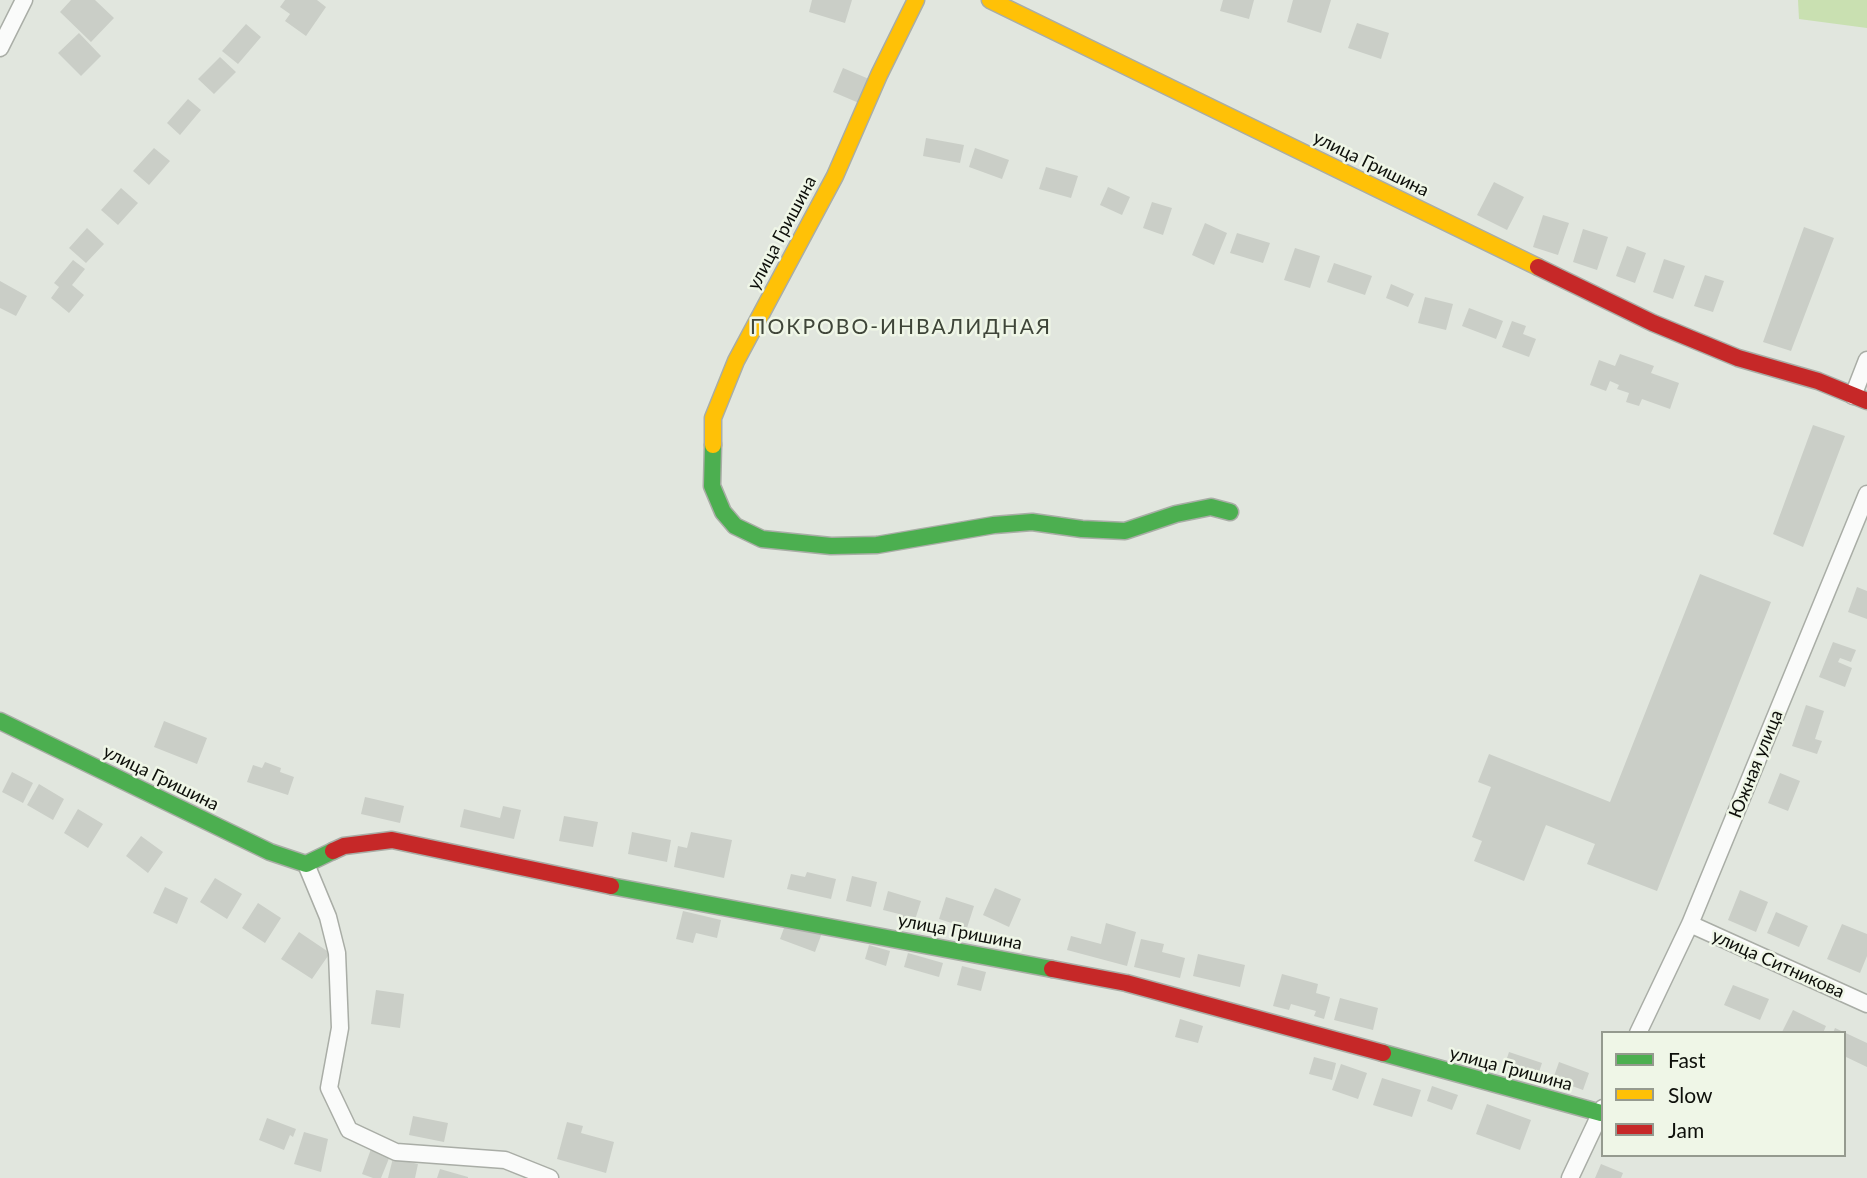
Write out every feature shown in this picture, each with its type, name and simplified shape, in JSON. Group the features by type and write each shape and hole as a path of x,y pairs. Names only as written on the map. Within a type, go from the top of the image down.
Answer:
{"street":[{"path":"0,48 24,0"},
{"name":"улица Гришина","path":"916,0 879,75 835,176 736,360 713,418 712,486 723,512 735,526 762,539 831,546 877,545 994,525 1032,522 1082,529 1125,531 1176,514 1212,507 1230,512"},
{"name":"улица Гришина","path":"990,0 1653,323 1738,358 1818,381 1860,398"},
{"path":"1860,398 1867,360"},
{"name":"Южная улица","path":"1640,1031 1690,924 1867,494"},
{"name":"улица Гришина","path":"0,721 270,852 306,864 344,846 392,840 603,884 1126,984 1601,1111"},
{"path":"306,864 328,916 337,953 340,1028 329,1088 349,1130 396,1152 505,1160 550,1178"},
{"name":"улица Ситникова","path":"1690,924 1867,1004"},
{"path":"1570,1178 1601,1113"}],"green space":[{"path":"1798,0 1867,0 1867,28 1799,19"}],"building":[{"path":"71,0 95,0 114,18 91,42 60,12"},
{"path":"285,0 317,0 326,7 306,36 285,21 290,14 280,7"},
{"path":"812,0 852,0 845,23 809,12"},
{"path":"1223,0 1254,0 1249,19 1220,11"},
{"path":"1293,0 1331,0 1321,33 1287,22"},
{"path":"1357,23 1389,33 1381,59 1348,48"},
{"path":"246,24 261,37 238,64 222,51"},
{"path":"79,33 101,56 81,76 58,53"},
{"path":"220,57 236,72 214,94 198,79"},
{"path":"843,68 869,79 859,103 833,92"},
{"path":"188,99 201,110 180,135 167,123"},
{"path":"926,138 964,145 960,163 923,156"},
{"path":"154,148 170,161 149,185 133,171"},
{"path":"975,148 1009,160 1002,179 969,167"},
{"path":"1046,167 1078,176 1071,198 1039,189"},
{"path":"1494,182 1524,197 1507,230 1477,215"},
{"path":"1108,187 1130,197 1122,215 1100,205"},
{"path":"121,188 138,203 118,225 101,210"},
{"path":"1152,202 1172,208 1163,235 1143,228"},
{"path":"1543,215 1569,223 1558,255 1533,247"},
{"path":"1205,223 1227,233 1214,265 1192,255"},
{"path":"1804,227 1834,238 1791,351 1763,342"},
{"path":"87,228 104,244 86,263 69,248"},
{"path":"1583,229 1608,237 1597,270 1573,262"},
{"path":"1237,233 1270,243 1263,263 1230,253"},
{"path":"1627,246 1646,253 1635,283 1616,276"},
{"path":"1295,248 1320,256 1310,288 1284,280"},
{"path":"1664,259 1685,266 1673,299 1653,292"},
{"path":"73,260 85,269 72,285 84,295 69,313 51,298 59,287 54,283"},
{"path":"1334,263 1372,276 1365,295 1327,282"},
{"path":"1705,275 1724,281 1713,312 1694,306"},
{"path":"0,281 27,296 16,316 0,308"},
{"path":"1391,284 1414,294 1408,307 1386,298"},
{"path":"1425,297 1453,304 1446,330 1418,323"},
{"path":"1469,308 1503,321 1496,339 1462,326"},
{"path":"1512,321 1526,326 1523,334 1536,339 1529,357 1502,347"},
{"path":"1620,354 1654,366 1651,373 1679,383 1670,409 1642,399 1639,406 1626,402 1629,393 1617,389 1619,385 1610,381 1606,391 1590,385 1599,360 1615,366"},
{"path":"1813,425 1845,436 1803,547 1773,534"},
{"path":"1700,574 1771,602 1657,891 1587,864 1595,844 1546,825 1524,881 1474,861 1482,841 1472,837 1491,787 1478,782 1489,754 1610,802"},
{"path":"1857,587 1867,591 1867,619 1848,612"},
{"path":"1833,642 1856,650 1851,662 1840,658 1838,662 1852,668 1845,687 1819,677"},
{"path":"1806,705 1824,711 1815,739 1822,741 1817,754 1792,746"},
{"path":"164,721 207,738 197,764 154,747"},
{"path":"265,762 294,777 288,795 247,782 253,765 262,768"},
{"path":"12,772 33,783 23,803 2,792"},
{"path":"1780,773 1800,781 1788,811 1768,803"},
{"path":"39,784 64,799 53,820 27,805"},
{"path":"365,797 404,806 400,823 361,814"},
{"path":"503,806 521,810 514,839 460,827 464,809 500,818"},
{"path":"78,809 103,824 88,848 64,833"},
{"path":"564,816 598,822 593,847 559,841"},
{"path":"632,832 671,840 667,862 628,854"},
{"path":"691,832 732,840 724,878 674,867 678,846 687,848"},
{"path":"141,836 163,852 148,873 126,856"},
{"path":"807,872 836,879 831,899 787,889 791,874 805,877"},
{"path":"852,876 877,882 871,907 846,901"},
{"path":"215,878 242,894 227,919 200,902"},
{"path":"165,887 188,898 177,924 153,913"},
{"path":"995,888 1021,899 1009,927 983,915"},
{"path":"1740,890 1768,902 1756,932 1728,920"},
{"path":"888,891 921,901 914,923 901,920 903,915 883,910"},
{"path":"946,897 974,906 967,928 939,919"},
{"path":"258,903 281,918 265,943 242,928"},
{"path":"683,911 721,920 717,938 696,933 693,943 676,939"},
{"path":"1776,912 1808,926 1799,947 1767,933"},
{"path":"788,917 823,930 815,952 780,939"},
{"path":"1106,923 1136,932 1127,966 1067,950 1071,936 1101,944"},
{"path":"1842,924 1867,934 1867,956 1860,973 1827,959"},
{"path":"299,932 330,953 312,979 281,959"},
{"path":"1141,939 1164,944 1162,952 1185,958 1180,978 1134,967"},
{"path":"869,945 890,951 886,966 865,959"},
{"path":"908,953 943,963 939,977 904,967"},
{"path":"1198,954 1245,965 1240,987 1193,976"},
{"path":"962,966 986,972 981,991 957,985"},
{"path":"1282,974 1318,984 1316,993 1330,997 1324,1019 1314,1016 1316,1011 1291,1004 1289,1010 1273,1006"},
{"path":"1733,985 1769,999 1760,1020 1724,1005"},
{"path":"376,990 404,994 400,1028 371,1024"},
{"path":"1340,998 1378,1008 1373,1030 1334,1020"},
{"path":"1793,1010 1826,1026 1824,1031 1782,1031"},
{"path":"1180,1019 1203,1026 1198,1043 1175,1037"},
{"path":"1846,1033 1867,1043 1867,1067 1846,1057"},
{"path":"1509,1052 1542,1063 1536,1081 1503,1070"},
{"path":"1314,1057 1336,1063 1332,1080 1309,1074"},
{"path":"1559,1062 1589,1073 1583,1090 1553,1079"},
{"path":"1341,1064 1367,1073 1358,1099 1332,1090"},
{"path":"1382,1078 1421,1090 1412,1117 1373,1105"},
{"path":"1432,1086 1458,1095 1452,1110 1427,1101"},
{"path":"1487,1104 1531,1120 1520,1150 1476,1134"},
{"path":"413,1116 448,1123 444,1142 409,1135"},
{"path":"267,1118 296,1129 293,1137 290,1135 284,1150 259,1140"},
{"path":"567,1122 583,1126 581,1133 614,1142 606,1173 557,1159"},
{"path":"304,1132 328,1139 321,1172 294,1164"},
{"path":"371,1149 390,1156 381,1178 362,1174"},
{"path":"393,1158 418,1164 415,1178 388,1178"},
{"path":"1601,1164 1623,1173 1621,1178 1595,1178"},
{"path":"440,1169 468,1177 468,1178 437,1178"}],"traffic: fast":[{"path":"713,445 712,486 723,512 735,526 762,539 831,546 877,545 994,525 1032,522 1082,529 1125,531 1176,514 1211,507 1230,512"},
{"path":"0,721 270,852 306,864 333,851"},
{"path":"611,886 1052,969"},
{"path":"1383,1053 1601,1113"}],"traffic: slow":[{"path":"713,445 713,418 736,361 835,176 879,75 916,0"},
{"path":"990,0 1538,267"}],"traffic: jam":[{"path":"1538,267 1653,323 1738,358 1818,381 1867,401"},
{"path":"333,851 344,846 392,840 611,886"},
{"path":"1052,969 1126,983 1383,1053"}],"district":[{"name":"ПОКРОВО-ИНВАЛИДНАЯ","path":"901,327"}]}
